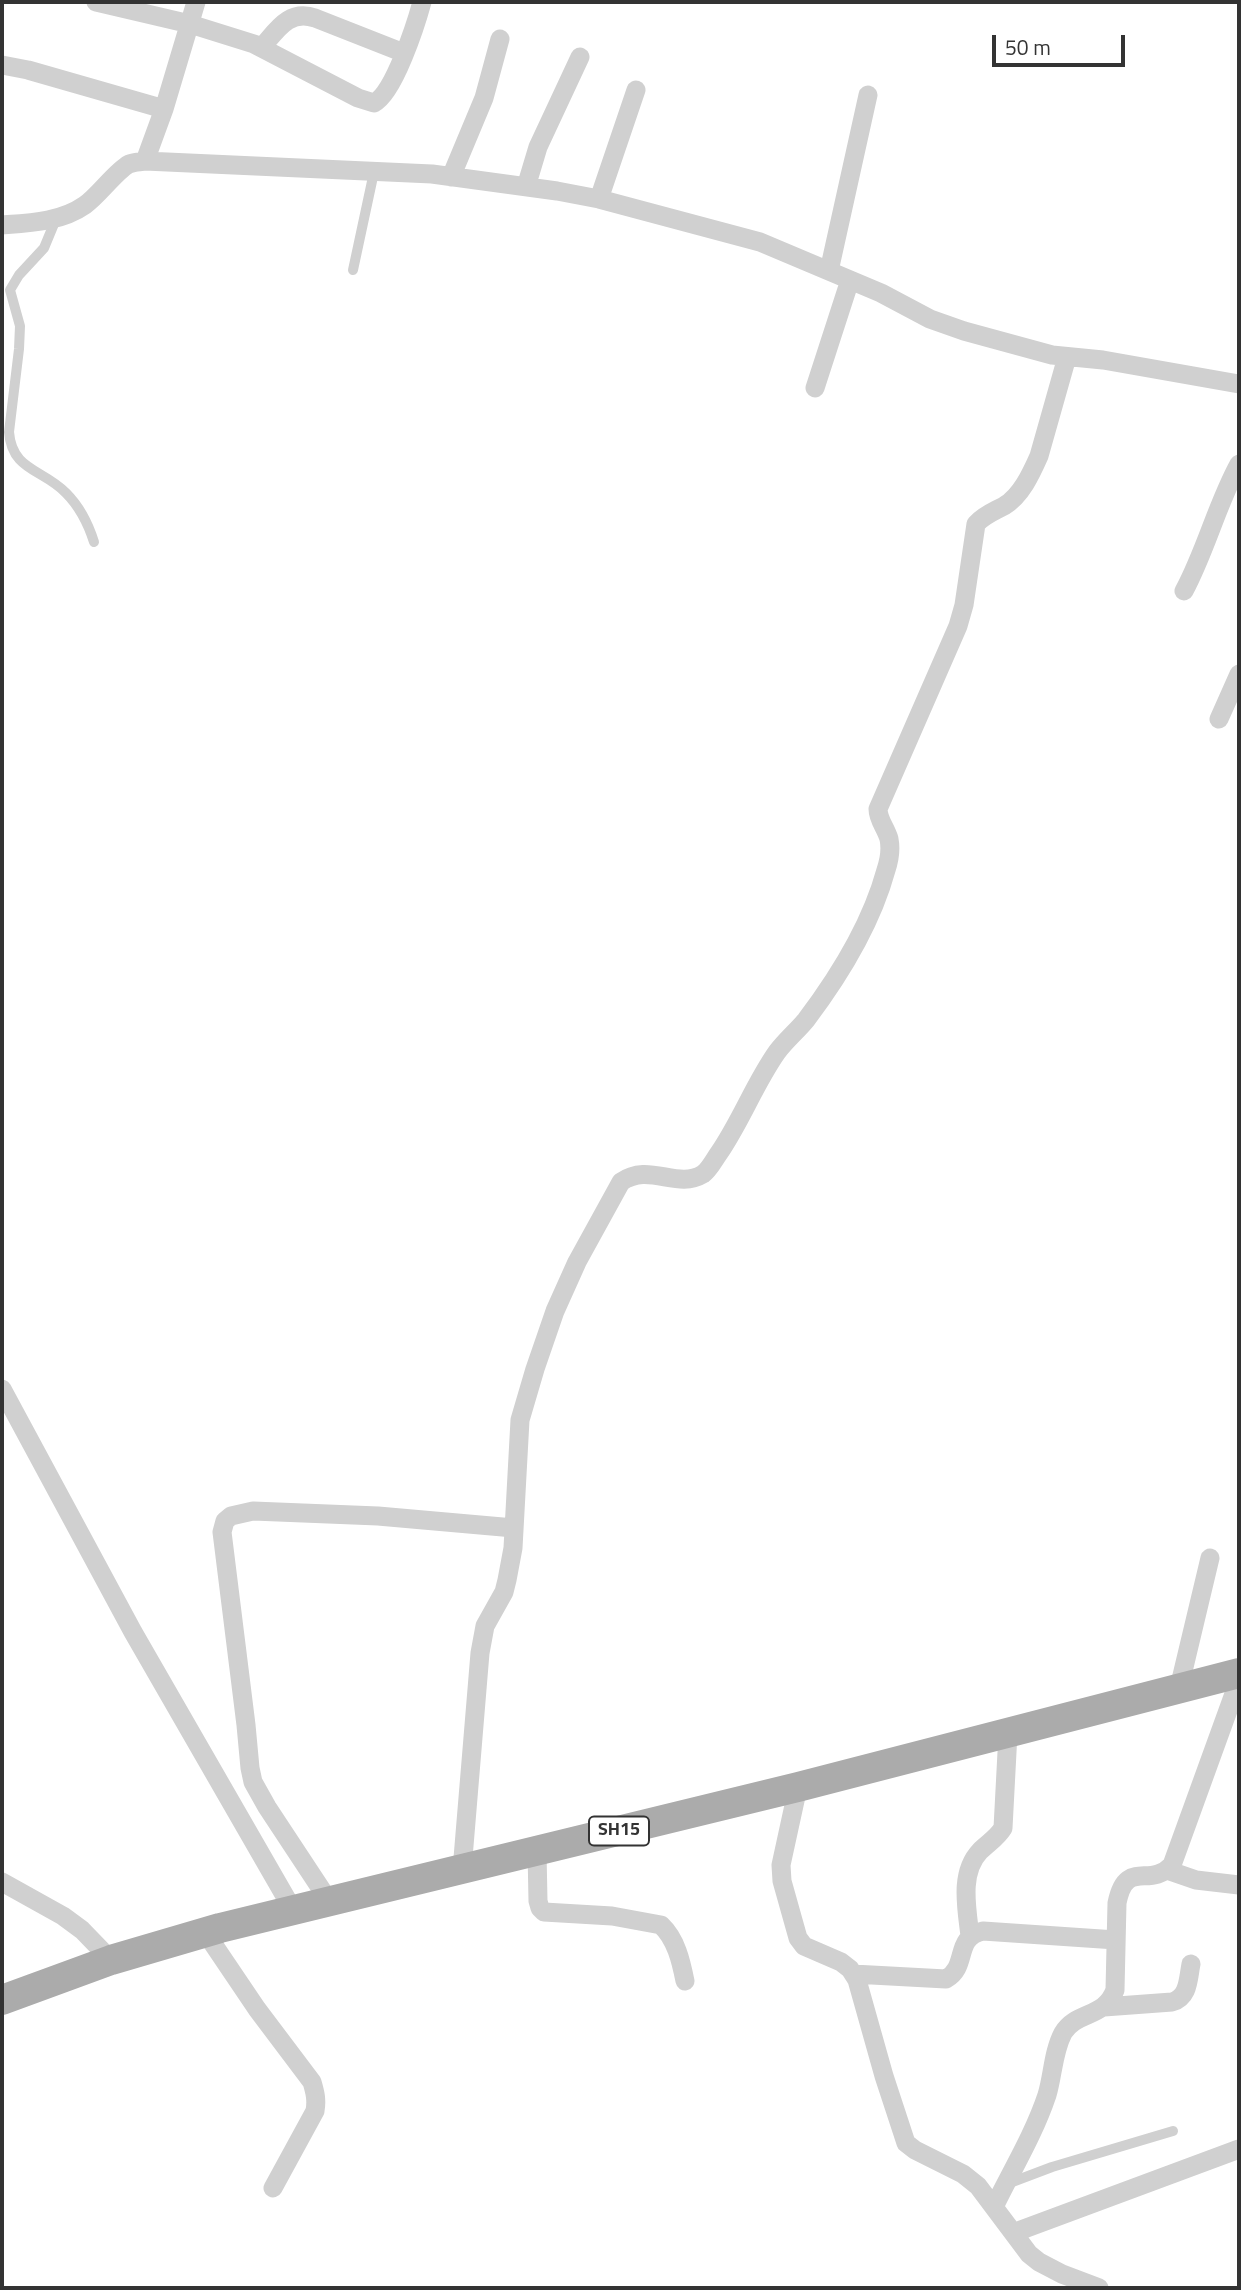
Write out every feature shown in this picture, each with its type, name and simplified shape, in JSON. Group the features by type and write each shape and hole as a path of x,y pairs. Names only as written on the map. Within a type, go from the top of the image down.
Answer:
{"main road":[{"name":"SH15","path":"2,2000 111,1960 205,1932 798,1787 1239,1673"}],"street":[{"path":"96,2 190,24 262,47 358,98 374,103 380,100 387,89 404,53 422,2"},
{"path":"145,161 164,109 196,2"},
{"path":"262,47 288,19 301,15 404,53"},
{"path":"451,177 484,98 500,39"},
{"path":"526,187 538,147 580,57"},
{"path":"2,65 164,109"},
{"path":"599,199 636,90"},
{"path":"829,271 868,95"},
{"path":"2,225 56,218 83,206 129,164 145,161 451,177 599,199 760,242 881,293 945,325 1052,355 1146,366 1239,384"},
{"path":"816,388 850,280"},
{"path":"462,1870 480,1653 485,1626 504,1592 507,1580 514,1528 520,1420 555,1311 577,1262 621,1182 640,1173 686,1180 705,1174 777,1052 805,1021 862,935 887,870 889,855 889,839 878,817 878,809 958,626 964,605 976,524 982,517 1013,499 1033,471 1068,357"},
{"path":"1184,590 1193,575 1226,488 1239,464"},
{"path":"1219,719 1239,674"},
{"path":"2,1389 133,1632 293,1910"},
{"path":"330,1901 253,1782 222,1532 225,1521 231,1516 253,1511 378,1516 514,1528"},
{"path":"1180,1688 1210,1558"},
{"path":"994,2207 1047,2094 1063,2032 1111,2001 1115,1990 1117,1903 1120,1889 1130,1878 1151,1876 1167,1870 1176,1856 1239,1680"},
{"path":"970,1936 966,1899 969,1869 980,1850 1003,1828 1008,1733"},
{"path":"798,1787 781,1865 782,1881 798,1938 804,1947 841,1962 857,1980 906,2143 963,2174 978,2186 1029,2254 1039,2262 1099,2288"},
{"path":"537,1851 538,1901 544,1912 612,1916 661,1925 678,1952 685,1981"},
{"path":"1167,1870 1196,1880 1239,1885"},
{"path":"2,1882 63,1916 82,1930 111,1960"},
{"path":"853,1974 946,1979 956,1970 965,1940 983,1931 1116,1940"},
{"path":"205,1932 257,2010 312,2082 315,2091 315,2110 274,2188"},
{"path":"1104,2007 1180,2000 1185,1992 1191,1964"},
{"path":"1013,2232 1239,2149"}],"lane":[{"path":"353,270 374,172"},
{"path":"56,218 44,248 19,275 10,290 20,326 9,440 14,454 23,464 51,480 76,504 88,523 94,542"},
{"path":"1004,2185 1052,2167 1173,2131"}]}
